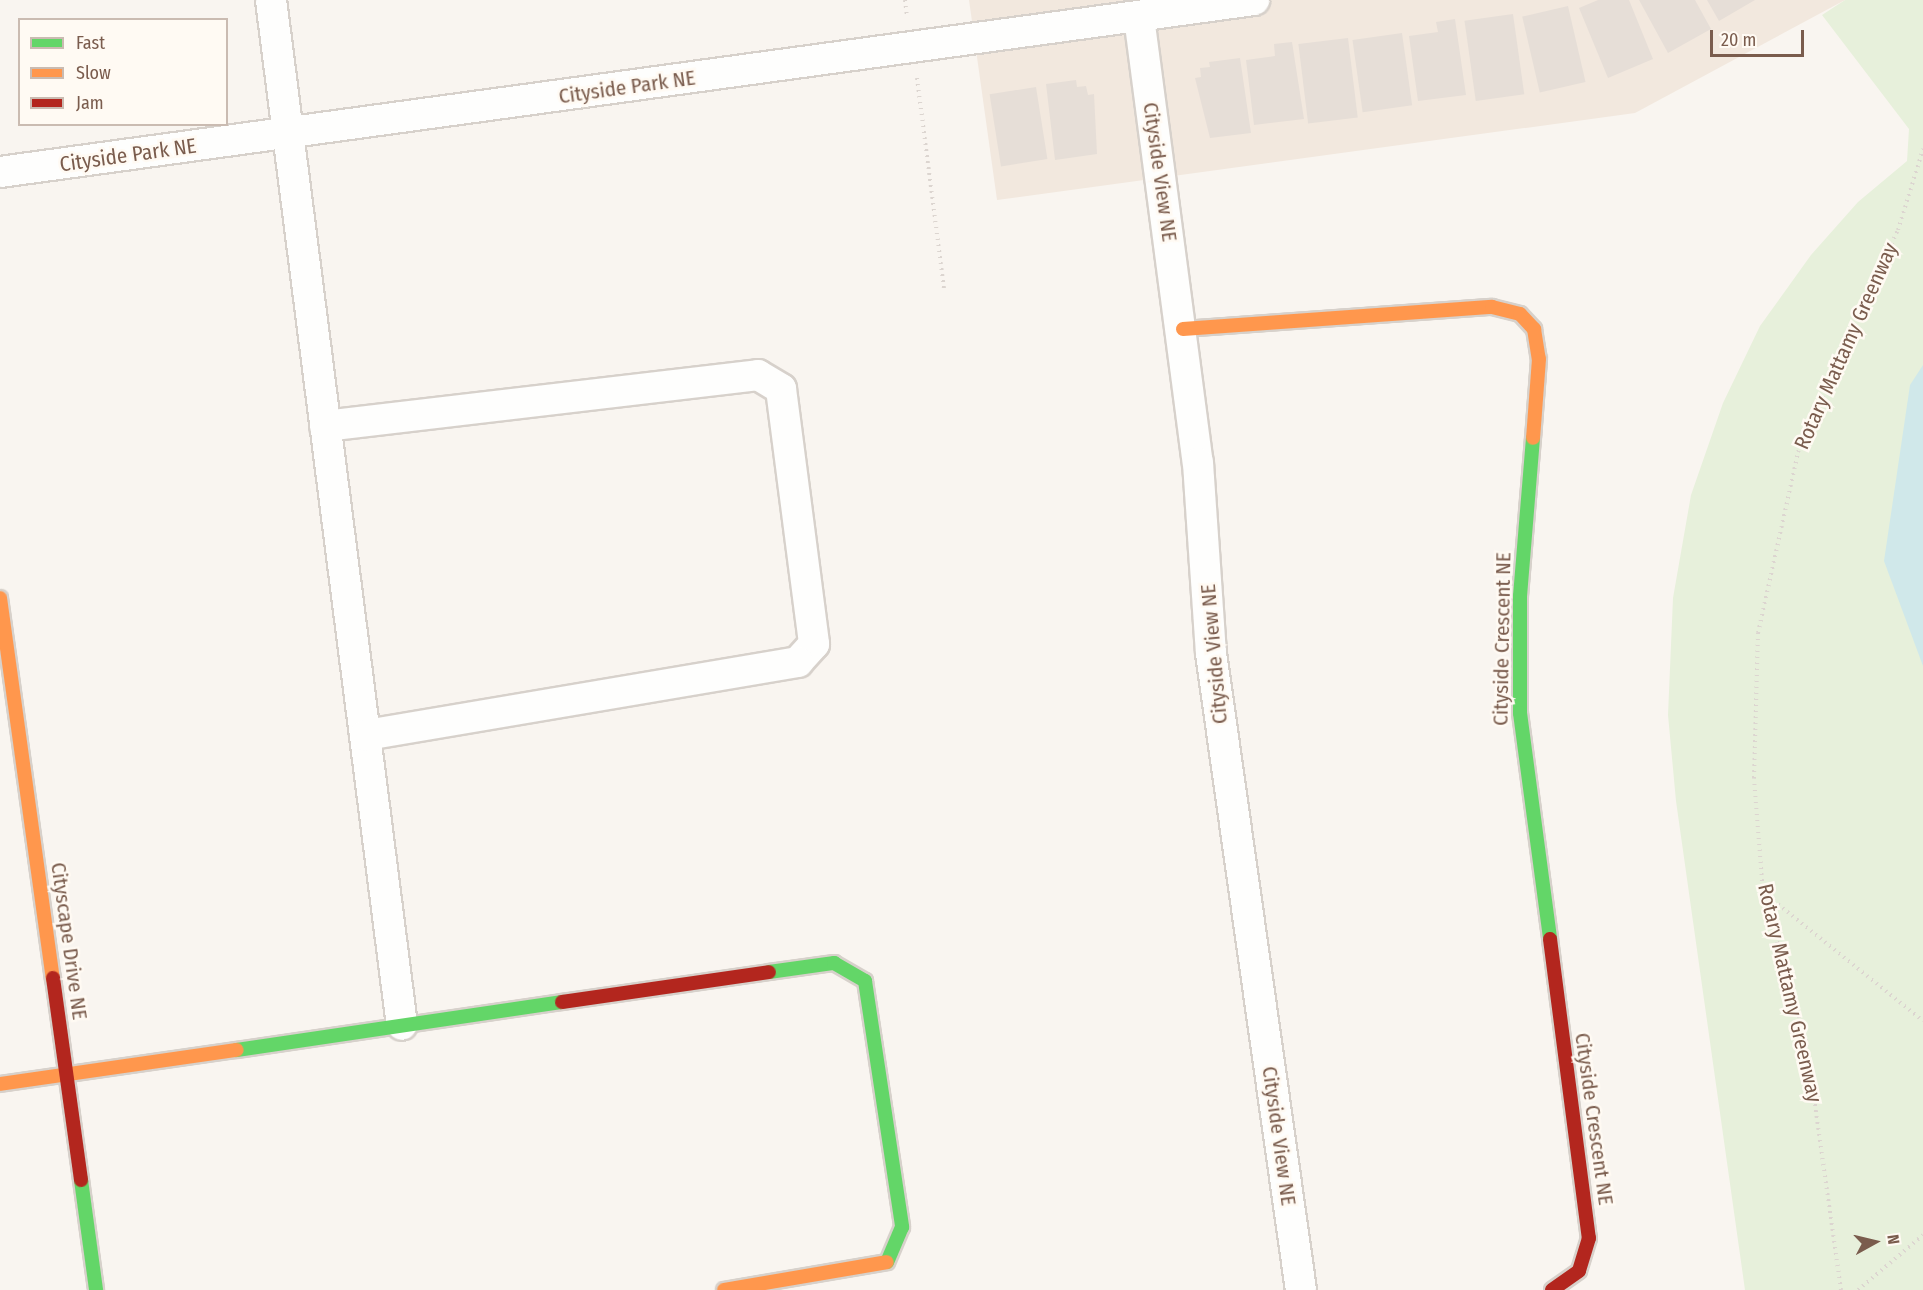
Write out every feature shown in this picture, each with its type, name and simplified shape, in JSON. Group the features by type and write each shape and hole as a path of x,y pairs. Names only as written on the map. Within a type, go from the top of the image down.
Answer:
{"street":[{"path":"271,0 402,1025"},
{"name":"Cityside Park NE","path":"0,172 1254,0"},
{"name":"Cityside View NE","path":"1139,17 1183,329 1212,663 1301,1290"},
{"name":"Cityside Crescent NE","path":"1183,329 1492,307 1520,314 1533,329 1539,359 1520,596 1520,712 1589,1238 1579,1271 1552,1290"},
{"path":"325,426 758,375 781,389 813,632 814,644 798,662 365,735"},
{"name":"Cityscape Drive NE","path":"0,598 96,1290"},
{"path":"0,1084 834,963 865,981 902,1227 889,1261 879,1267 724,1290"}],"path":[{"path":"905,0 944,290"},
{"name":"Rotary Mattamy Greenway","path":"1841,1290 1806,1041 1764,893 1754,778 1758,633 1775,545 1798,452 1898,230 1923,149"},
{"path":"1764,893 1923,1021"},
{"path":"1858,1290 1923,1235"}],"shaded area":[{"path":"969,0 1845,0 1635,113 997,200"}],"green space":[{"path":"1845,0 1923,0 1923,1290 1745,1290 1676,801 1668,715 1673,598 1691,495 1723,403 1760,326 1811,255 1858,202 1907,161 1909,129 1822,15"}],"water":[{"path":"1923,365 1923,666 1884,561 1910,385"}],"building":[{"path":"1598,0 1629,0 1653,59 1608,78 1579,8"},
{"path":"1639,0 1695,0 1711,29 1668,53"},
{"path":"1707,0 1755,0 1719,21"},
{"path":"1568,6 1586,82 1540,93 1522,17"},
{"path":"1513,14 1524,94 1476,101 1464,21"},
{"path":"1455,19 1466,95 1418,101 1409,36 1438,32 1436,22"},
{"path":"1402,33 1412,105 1363,112 1352,40"},
{"path":"1348,38 1358,117 1308,123 1298,44"},
{"path":"1292,42 1304,119 1254,125 1246,60 1275,56 1274,44"},
{"path":"1240,58 1251,133 1210,138 1195,78 1201,77 1200,68 1210,67 1209,62"},
{"path":"1076,80 1077,87 1086,86 1088,95 1094,94 1097,154 1055,160 1046,84"},
{"path":"1036,87 1047,159 1001,166 990,94"}],"traffic: fast":[{"path":"1533,438 1520,596 1520,713 1550,939"},
{"path":"769,972 834,963 865,981 902,1227 887,1262"},
{"path":"237,1050 562,1002"},
{"path":"81,1180 96,1290"}],"traffic: slow":[{"path":"1183,329 1492,307 1520,314 1534,329 1539,359 1533,438"},
{"path":"0,598 53,978"},
{"path":"0,1084 237,1050"},
{"path":"724,1290 887,1262"}],"traffic: jam":[{"path":"1550,939 1589,1238 1579,1271 1552,1290"},
{"path":"562,1002 769,972"},
{"path":"53,978 81,1180"}]}
